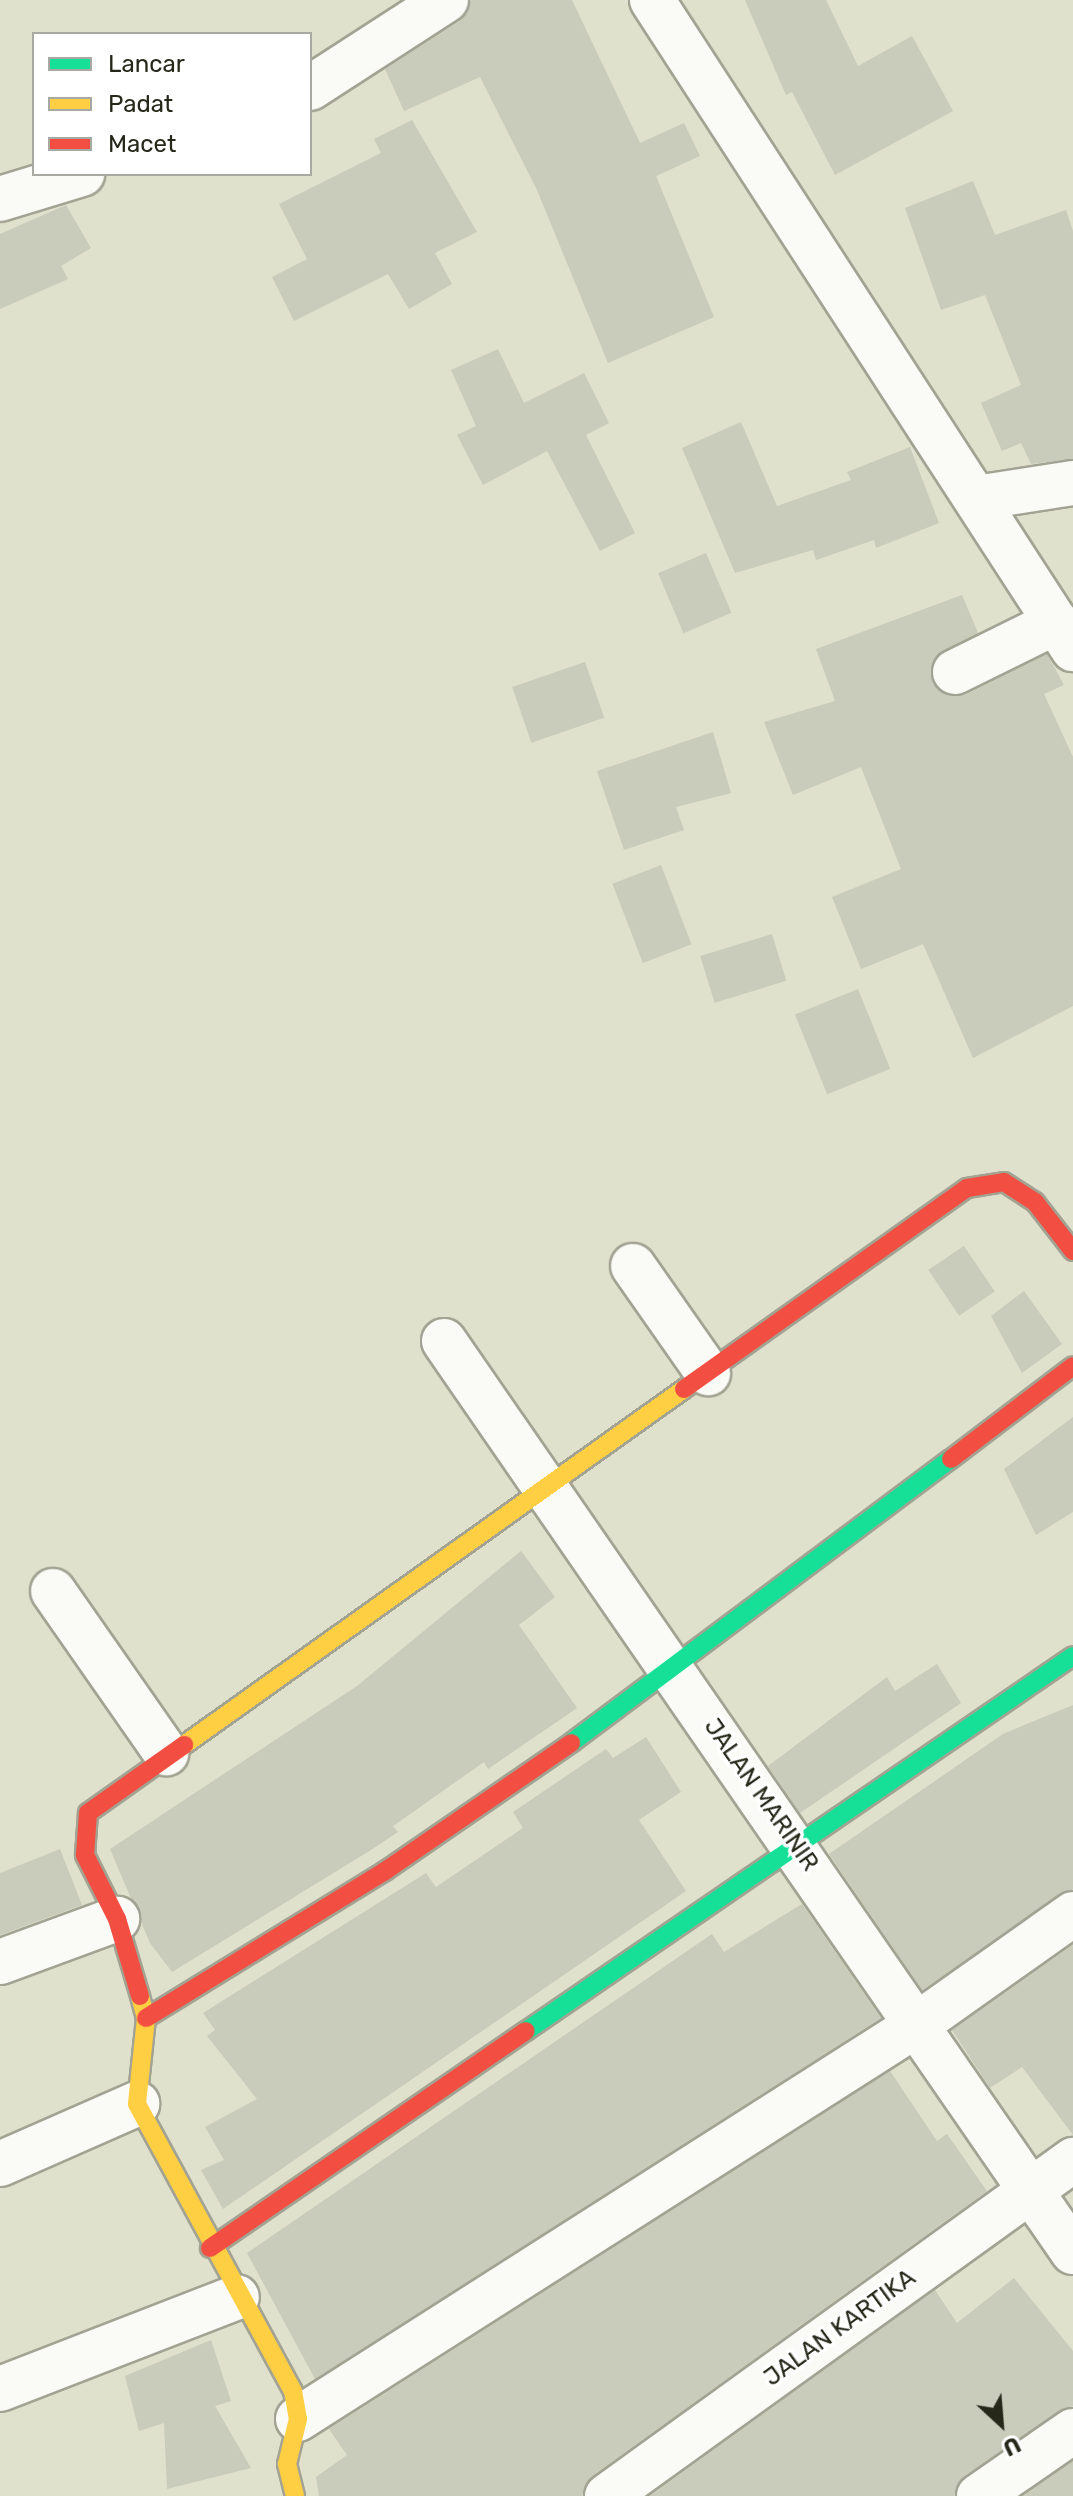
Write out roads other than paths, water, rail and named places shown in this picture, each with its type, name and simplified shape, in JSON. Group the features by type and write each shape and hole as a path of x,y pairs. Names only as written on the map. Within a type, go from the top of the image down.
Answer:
{"street":[{"path":"312,87 446,0"},
{"path":"652,0 1064,635 955,672"},
{"path":"0,199 75,176"},
{"path":"976,498 1073,483"},
{"path":"288,2494 287,2464 298,2419 293,2391 210,2248 137,2104 146,2018 117,1919 85,1855 88,1813 166,1753 549,1487 967,1188 1004,1182 1035,1202 1073,1251"},
{"path":"633,1266 708,1373"},
{"name":"JALAN MARINIR","path":"444,1341 799,1848 915,2026 1073,2252"},
{"path":"146,2018 385,1871 674,1671 1073,1366"},
{"path":"53,1591 166,1753"},
{"path":"210,2248 799,1848 1073,1656"},
{"path":"298,2419 915,2026 1073,1914"},
{"path":"0,1962 117,1919"},
{"path":"0,2164 137,2104"},
{"name":"JALAN KARTIKA","path":"607,2496 1073,2160"},
{"path":"0,2389 237,2297"},
{"path":"979,2496 1073,2431"}]}
